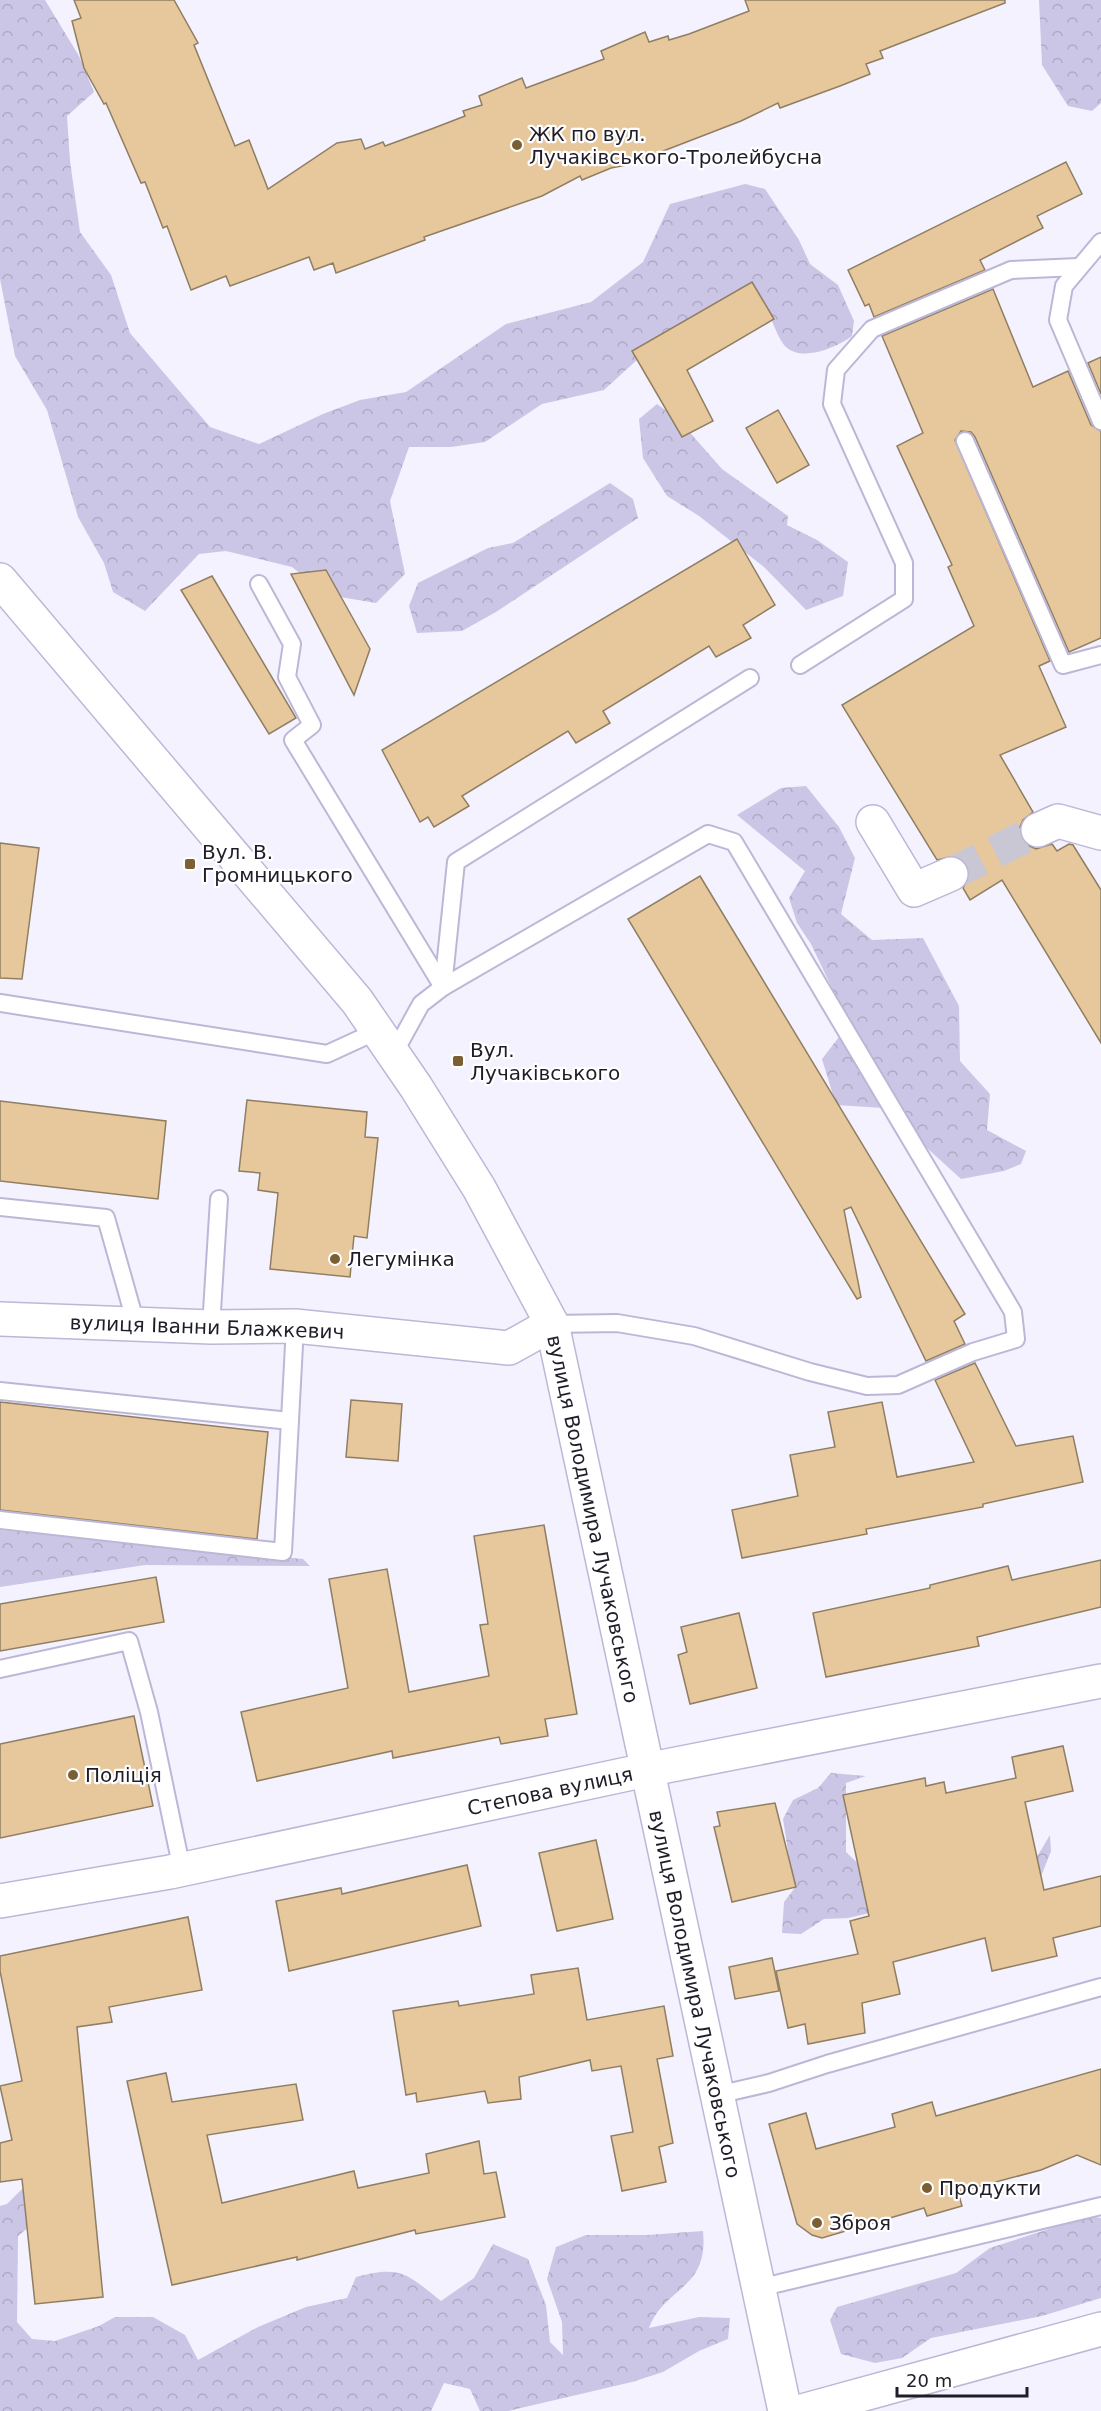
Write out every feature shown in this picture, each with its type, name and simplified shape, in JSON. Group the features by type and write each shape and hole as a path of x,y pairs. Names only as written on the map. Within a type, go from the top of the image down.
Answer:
{"main road":[{"name":"вулиця Володимира Лучаковського","path":"0,580 343,982 416,1086 479,1188 552,1324 785,2411"},
{"path":"1038,830 1058,821 1101,833"},
{"path":"873,822 914,890 951,874"},
{"name":"вулиця Іванни Блажкевич","path":"0,1319 211,1327 294,1326 509,1348 552,1324"},
{"name":"Степова вулиця","path":"0,1901 182,1870 646,1770 1101,1681"},
{"path":"802,2411 1101,2329"}],"lane":[{"path":"1101,242 1064,286 1058,320 1101,421"},
{"path":"800,665 904,599 904,563 832,404 836,370 872,329 1011,270 1078,267"},
{"path":"964,441 1062,665 1101,655"},
{"path":"259,584 292,644 287,677 312,725 293,740 443,987"},
{"path":"443,987 456,862 750,678"},
{"path":"0,1003 327,1054 385,1043 421,1004 443,987 708,834 734,842 1012,1311 1016,1339 973,1352 898,1385 867,1386 810,1372 694,1336 618,1323 552,1324"},
{"path":"211,1327 219,1199"},
{"path":"0,1207 106,1218 136,1324"},
{"path":"0,1520 284,1552 294,1326"},
{"path":"0,1391 290,1421"},
{"path":"0,1669 129,1641 149,1712 182,1870"},
{"path":"717,2095 769,2083 827,2064 1101,1986"},
{"path":"759,2288 1101,2206"}],"green space":[{"path":"0,0 45,0 79,56 94,92 67,116 70,161 80,232 111,275 130,333 210,427 259,444 323,414 360,400 406,392 506,324 591,302 643,262 670,204 745,184 765,189 799,240 810,264 838,285 854,321 852,336 819,352 801,353 783,344 765,304 724,313 649,349 604,390 542,404 485,442 451,447 409,447 390,501 405,574 376,603 328,595 292,567 226,551 199,554 145,611 113,592 104,563 78,517 47,410 15,356 0,279"},
{"path":"1039,0 1101,0 1101,103 1092,111 1068,106 1042,65"},
{"path":"657,404 679,420 722,469 788,516 787,525 817,540 848,562 843,596 806,610 764,567 699,516 667,496 643,458 639,419"},
{"path":"610,483 633,499 638,518 496,612 462,631 417,633 409,606 418,583 488,548 513,543"},
{"path":"806,786 839,827 855,858 841,914 872,940 923,938 959,1006 960,1061 990,1094 987,1130 1026,1151 1021,1164 1004,1171 961,1179 883,1108 836,1105 822,1059 849,1024 811,944 797,923 789,898 805,871 737,815 781,788"},
{"path":"0,1530 303,1559 310,1566 145,1565 0,1587"},
{"path":"831,1773 866,1776 846,1783 846,1852 870,1875 1016,1870 1038,1855 1050,1835 1051,1851 1042,1874 1008,1895 874,1912 848,1918 824,1919 801,1934 782,1933 784,1902 794,1889 783,1819 793,1800 818,1788"},
{"path":"28,2183 53,2207 18,2236 17,2322 32,2339 55,2341 99,2326 115,2317 153,2317 185,2335 198,2360 258,2327 306,2307 347,2298 356,2277 371,2273 403,2274 441,2301 474,2278 493,2244 528,2259 546,2305 550,2342 563,2355 562,2322 547,2279 556,2247 586,2235 647,2235 703,2231 703,2250 693,2277 665,2303 649,2328 699,2317 730,2318 728,2339 699,2351 663,2372 632,2382 508,2411 480,2411 470,2389 444,2383 431,2411 0,2411 0,2206 7,2204"},
{"path":"1089,2216 1101,2218 1101,2298 1042,2316 931,2338 902,2358 875,2363 841,2354 830,2320 837,2307 956,2273 990,2248"}],"building":[{"name":"ЖК по вул. Лучаківського-Тролейбусна","path":"74,0 174,0 198,43 194,45 235,146 249,140 268,189 337,143 361,139 365,149 383,142 385,146 465,116 463,111 482,105 479,96 522,78 526,88 604,59 601,51 645,32 649,42 668,36 669,40 749,11 745,0 1005,0 1005,3 880,51 883,58 866,64 870,74 780,108 778,103 741,121 627,165 611,168 582,180 580,176 542,196 424,237 425,240 336,273 333,263 314,270 309,257 230,286 226,276 191,290 167,226 163,228 145,182 141,183 106,103 104,104 84,68 72,21 81,18"},
{"path":"1066,162 1082,194 1037,216 1043,228 980,260 985,270 874,317 869,304 865,306 848,270"},
{"path":"752,282 774,319 687,370 713,421 682,437 632,351"},
{"path":"993,289 1033,387 1068,371 1091,425 1101,431 1101,638 1069,652 975,437 971,432 961,431 955,440 1050,661 1039,666 1066,727 1000,755 1033,812 1023,820 1019,829 1021,838 1027,845 1036,849 1052,844 1057,851 1069,844 1073,845 1101,890 1101,1043 1002,880 970,900 963,888 969,877 968,866 962,859 954,856 937,860 842,705 974,626 948,567 952,565 897,446 923,433 882,336"},
{"path":"1101,357 1101,394 1088,363"},
{"path":"778,410 809,465 777,483 746,428"},
{"path":"737,539 775,605 743,625 751,638 716,657 709,646 603,711 610,723 576,743 568,731 462,796 469,806 434,827 428,817 420,822 382,750"},
{"path":"326,570 370,649 354,695 291,574"},
{"path":"212,576 296,718 269,734 181,590"},
{"path":"0,843 39,848 22,979 0,978"},
{"path":"700,876 965,1314 954,1321 965,1344 926,1361 851,1207 844,1210 861,1297 857,1299 628,919"},
{"path":"247,1100 367,1112 365,1137 378,1138 367,1238 354,1236 350,1277 270,1269 278,1193 258,1190 260,1173 239,1171"},
{"path":"0,1101 166,1121 158,1199 0,1181"},
{"path":"975,1363 1016,1446 1073,1436 1083,1482 983,1504 983,1507 866,1529 867,1534 742,1558 732,1510 798,1496 790,1455 835,1447 828,1412 882,1402 897,1477 974,1462 935,1380"},
{"path":"351,1400 402,1404 398,1461 346,1457"},
{"path":"0,1402 268,1432 257,1539 0,1510"},
{"path":"544,1525 577,1714 545,1719 548,1736 501,1744 499,1737 393,1758 392,1751 257,1781 241,1712 348,1688 329,1579 387,1569 409,1692 489,1676 480,1625 488,1624 474,1536"},
{"path":"1101,1560 1101,1607 977,1637 979,1646 826,1677 813,1613 930,1588 930,1585 1008,1566 1012,1580"},
{"path":"156,1577 164,1622 0,1651 0,1604"},
{"path":"739,1613 757,1688 690,1704 678,1655 687,1652 681,1627"},
{"name":"Поліція","path":"134,1716 153,1806 0,1838 0,1744"},
{"path":"1063,1746 1073,1791 1025,1802 1044,1890 1101,1876 1101,1926 1053,1938 1057,1956 992,1971 985,1938 893,1962 900,1994 862,2003 865,2033 808,2044 805,2024 788,2028 776,1971 858,1954 850,1921 869,1916 843,1795 925,1778 926,1786 944,1782 946,1793 1016,1778 1012,1757"},
{"path":"775,1803 796,1887 732,1902 714,1827 720,1826 717,1812"},
{"path":"596,1840 613,1919 557,1931 539,1853"},
{"path":"467,1865 481,1926 289,1971 276,1901 341,1888 342,1894"},
{"path":"188,1917 202,1990 109,2007 112,2022 77,2027 103,2297 35,2304 22,2179 0,2182 0,2143 12,2140 0,2086 22,2081 0,1971 0,1956"},
{"path":"772,1958 779,1991 735,1999 729,1967"},
{"path":"578,1968 587,2020 664,2006 673,2056 657,2059 673,2143 659,2147 666,2182 622,2191 611,2136 633,2132 621,2066 592,2071 590,2060 519,2077 521,2099 488,2103 485,2091 417,2102 416,2093 406,2095 393,2011 458,2001 459,2006 534,1994 531,1975"},
{"path":"1101,2069 1101,2165 1077,2155 1041,2170 958,2192 962,2206 927,2216 924,2208 822,2238 812,2235 797,2224 769,2124 806,2113 816,2149 895,2127 892,2114 932,2102 936,2116"},
{"path":"166,2073 172,2102 296,2084 303,2120 207,2135 222,2203 354,2171 358,2188 429,2173 426,2154 479,2141 484,2174 496,2172 505,2217 416,2234 415,2230 297,2260 297,2257 172,2285 127,2081"}],"tunnel":[{"path":"951,874 1038,830"}],"place":[{"name":"ЖК по вул. Лучаківського-Тролейбусна","path":"517,145"},
{"name":"Вул. В. Громницького","path":"190,864"},
{"name":"Вул. Лучаківського","path":"458,1061"},
{"name":"Легумінка","path":"335,1259"},
{"name":"Поліція","path":"73,1775"},
{"name":"Продукти","path":"927,2188"},
{"name":"Зброя","path":"817,2223"}]}
